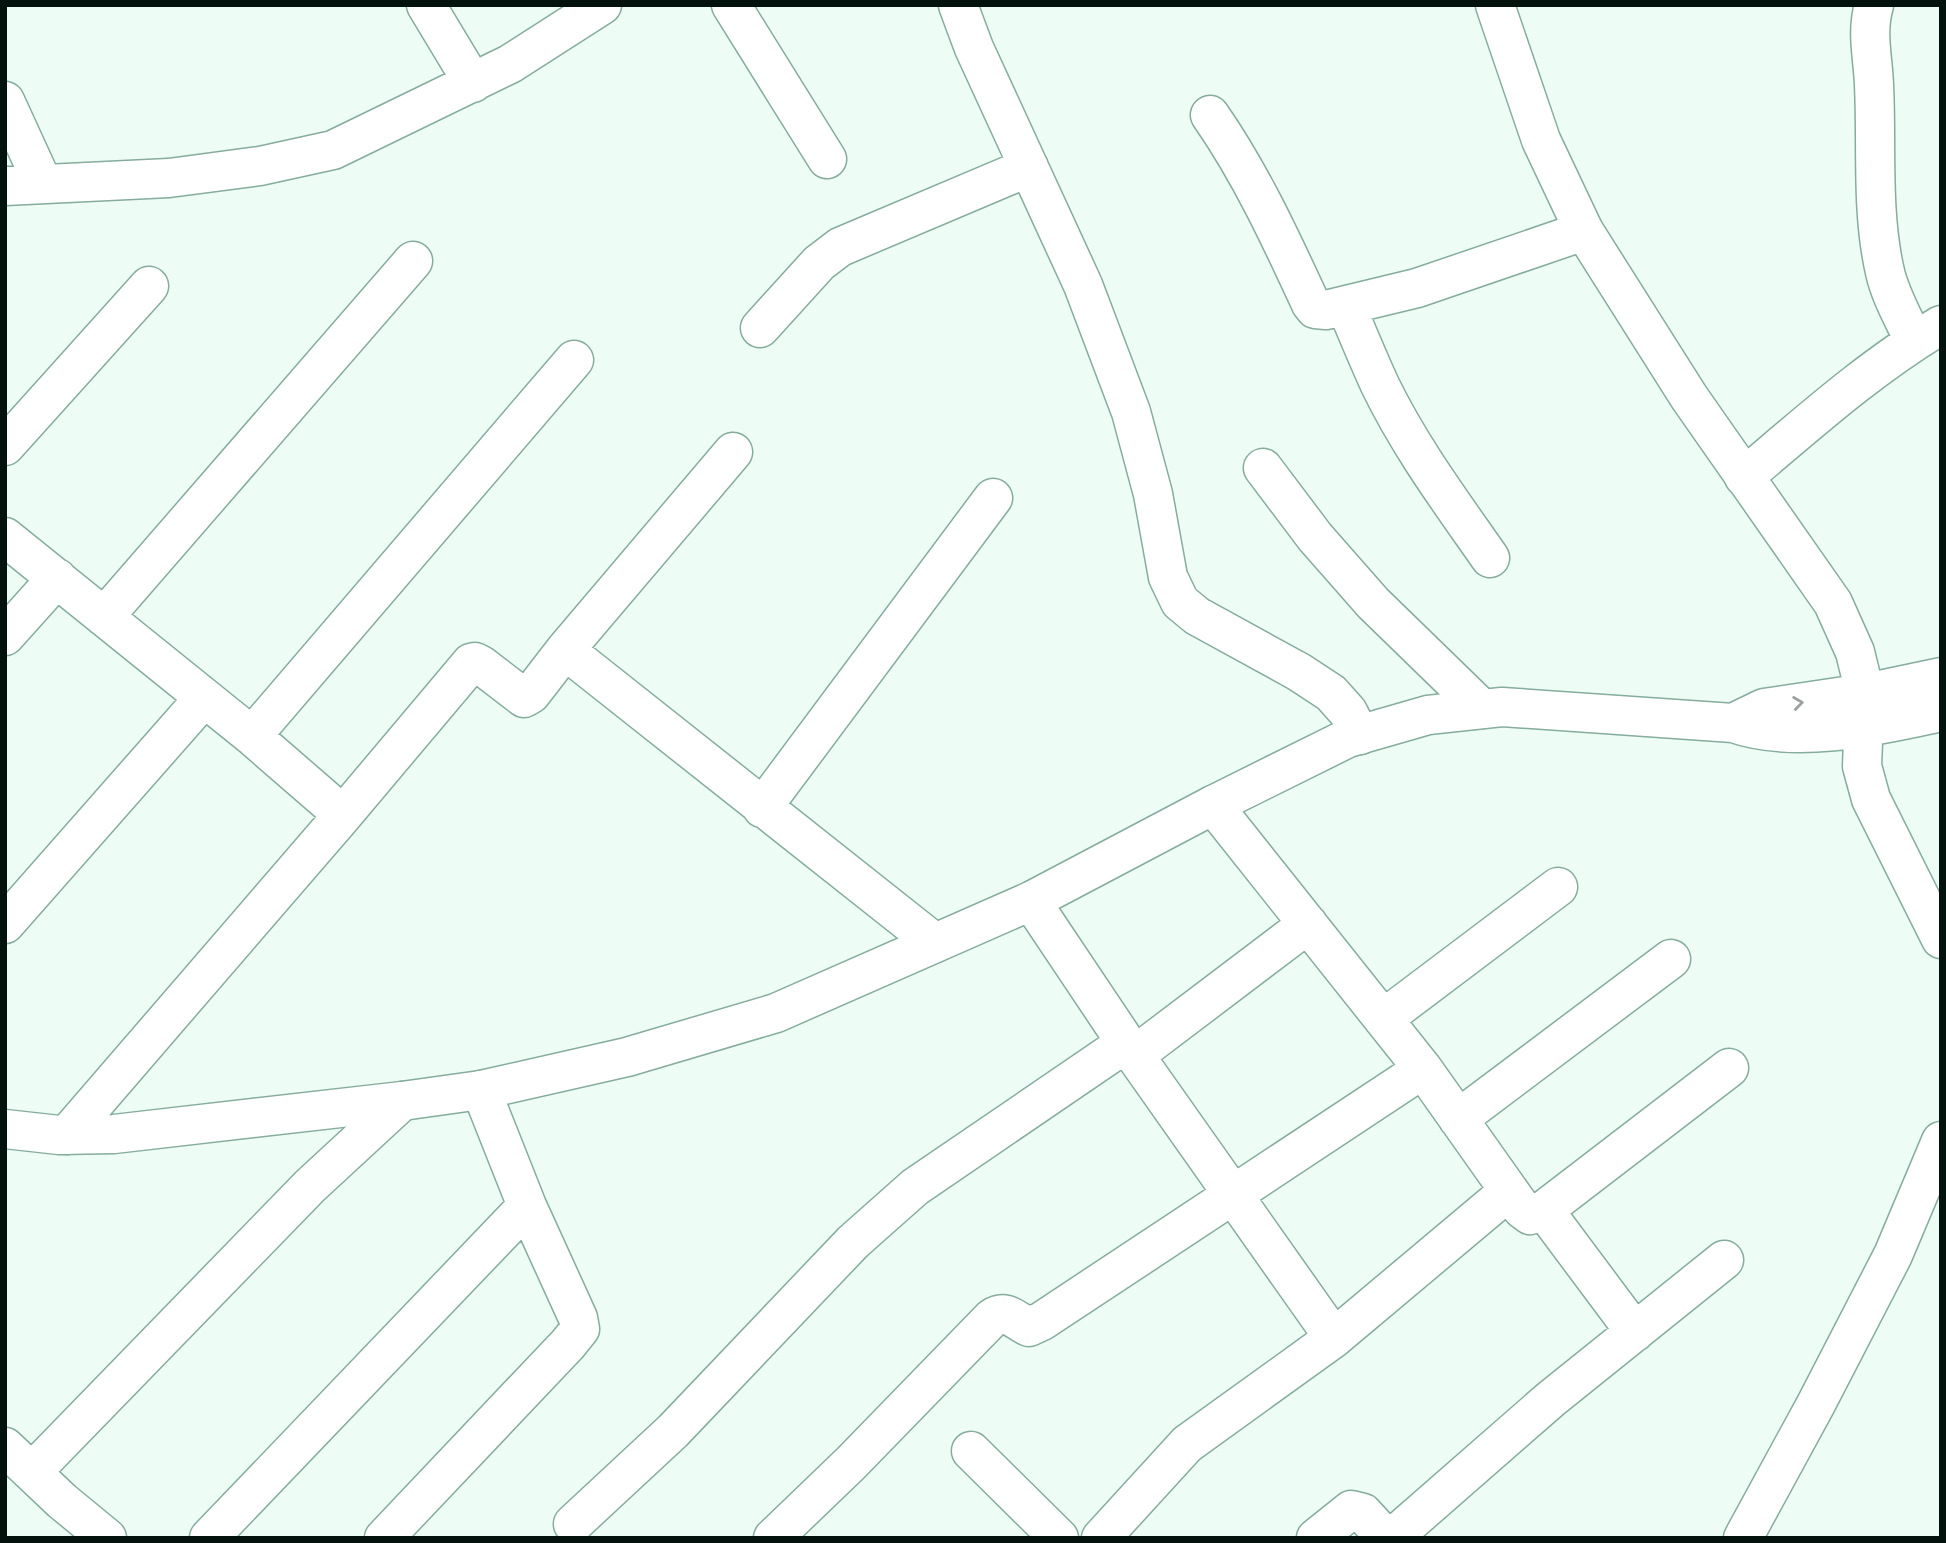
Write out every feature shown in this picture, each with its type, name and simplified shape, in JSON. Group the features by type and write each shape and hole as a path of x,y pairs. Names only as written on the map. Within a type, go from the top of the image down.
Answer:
{"street":[{"path":"426,5 473,83"},
{"path":"5,186 169,178 260,166 332,150 510,64 602,5"},
{"path":"731,5 827,159"},
{"path":"958,5 974,48 1083,285 1131,412 1153,494 1168,577 1180,602 1197,616 1299,672 1331,693 1348,712 1360,735"},
{"path":"1494,5 1541,140 1584,231 1689,397 1833,603 1855,652 1864,711 1862,766 1871,799 1941,939"},
{"path":"1744,477 1825,408 1927,333 1885,275 1877,224 1874,82 1869,48 1869,22 1874,5"},
{"path":"5,101 43,184"},
{"path":"1210,115 1238,155 1311,304 1321,311 1417,288 1584,231"},
{"path":"760,328 819,263 840,247 1029,167"},
{"path":"104,617 413,261"},
{"path":"5,446 149,286"},
{"path":"1346,306 1380,385 1401,425 1431,474 1490,558"},
{"path":"252,736 574,360"},
{"path":"67,1135 471,663 481,665 524,698 531,694 733,452"},
{"path":"1263,468 1315,537 1373,603 1482,709"},
{"path":"762,808 993,498"},
{"path":"5,537 252,736 343,814"},
{"path":"5,636 57,578"},
{"path":"565,650 935,943"},
{"path":"1864,711 1941,677"},
{"path":"5,924 204,698"},
{"path":"5,1129 67,1135 114,1134 402,1101 481,1090 627,1057 776,1013 1031,901 1213,805 1348,738 1428,715 1502,707 1733,723 1764,708 1941,712"},
{"path":"1213,805 1423,1069 1525,1212 1530,1214 1544,1210 1729,1068"},
{"path":"1383,1019 1558,887"},
{"path":"1031,901 1131,1049 1334,1338"},
{"path":"573,1524 673,1431 853,1241 915,1187 1131,1049 1308,924"},
{"path":"1458,1119 1671,958"},
{"path":"773,1538 851,1463 992,1318 999,1313 1005,1313 1023,1325 1035,1325 1423,1069"},
{"path":"384,1538 580,1329 578,1318 527,1206 481,1090"},
{"path":"107,1538 62,1501 19,1459 402,1101"},
{"path":"1743,1538 1893,1255 1941,1141"},
{"path":"1101,1538 1187,1444 1334,1338 1509,1191"},
{"path":"209,1538 527,1206"},
{"path":"1544,1210 1635,1332"},
{"path":"1392,1538 1551,1399 1724,1260"},
{"path":"971,1451 1059,1538"},
{"path":"1317,1538 1351,1510 1363,1513 1386,1538"}]}
